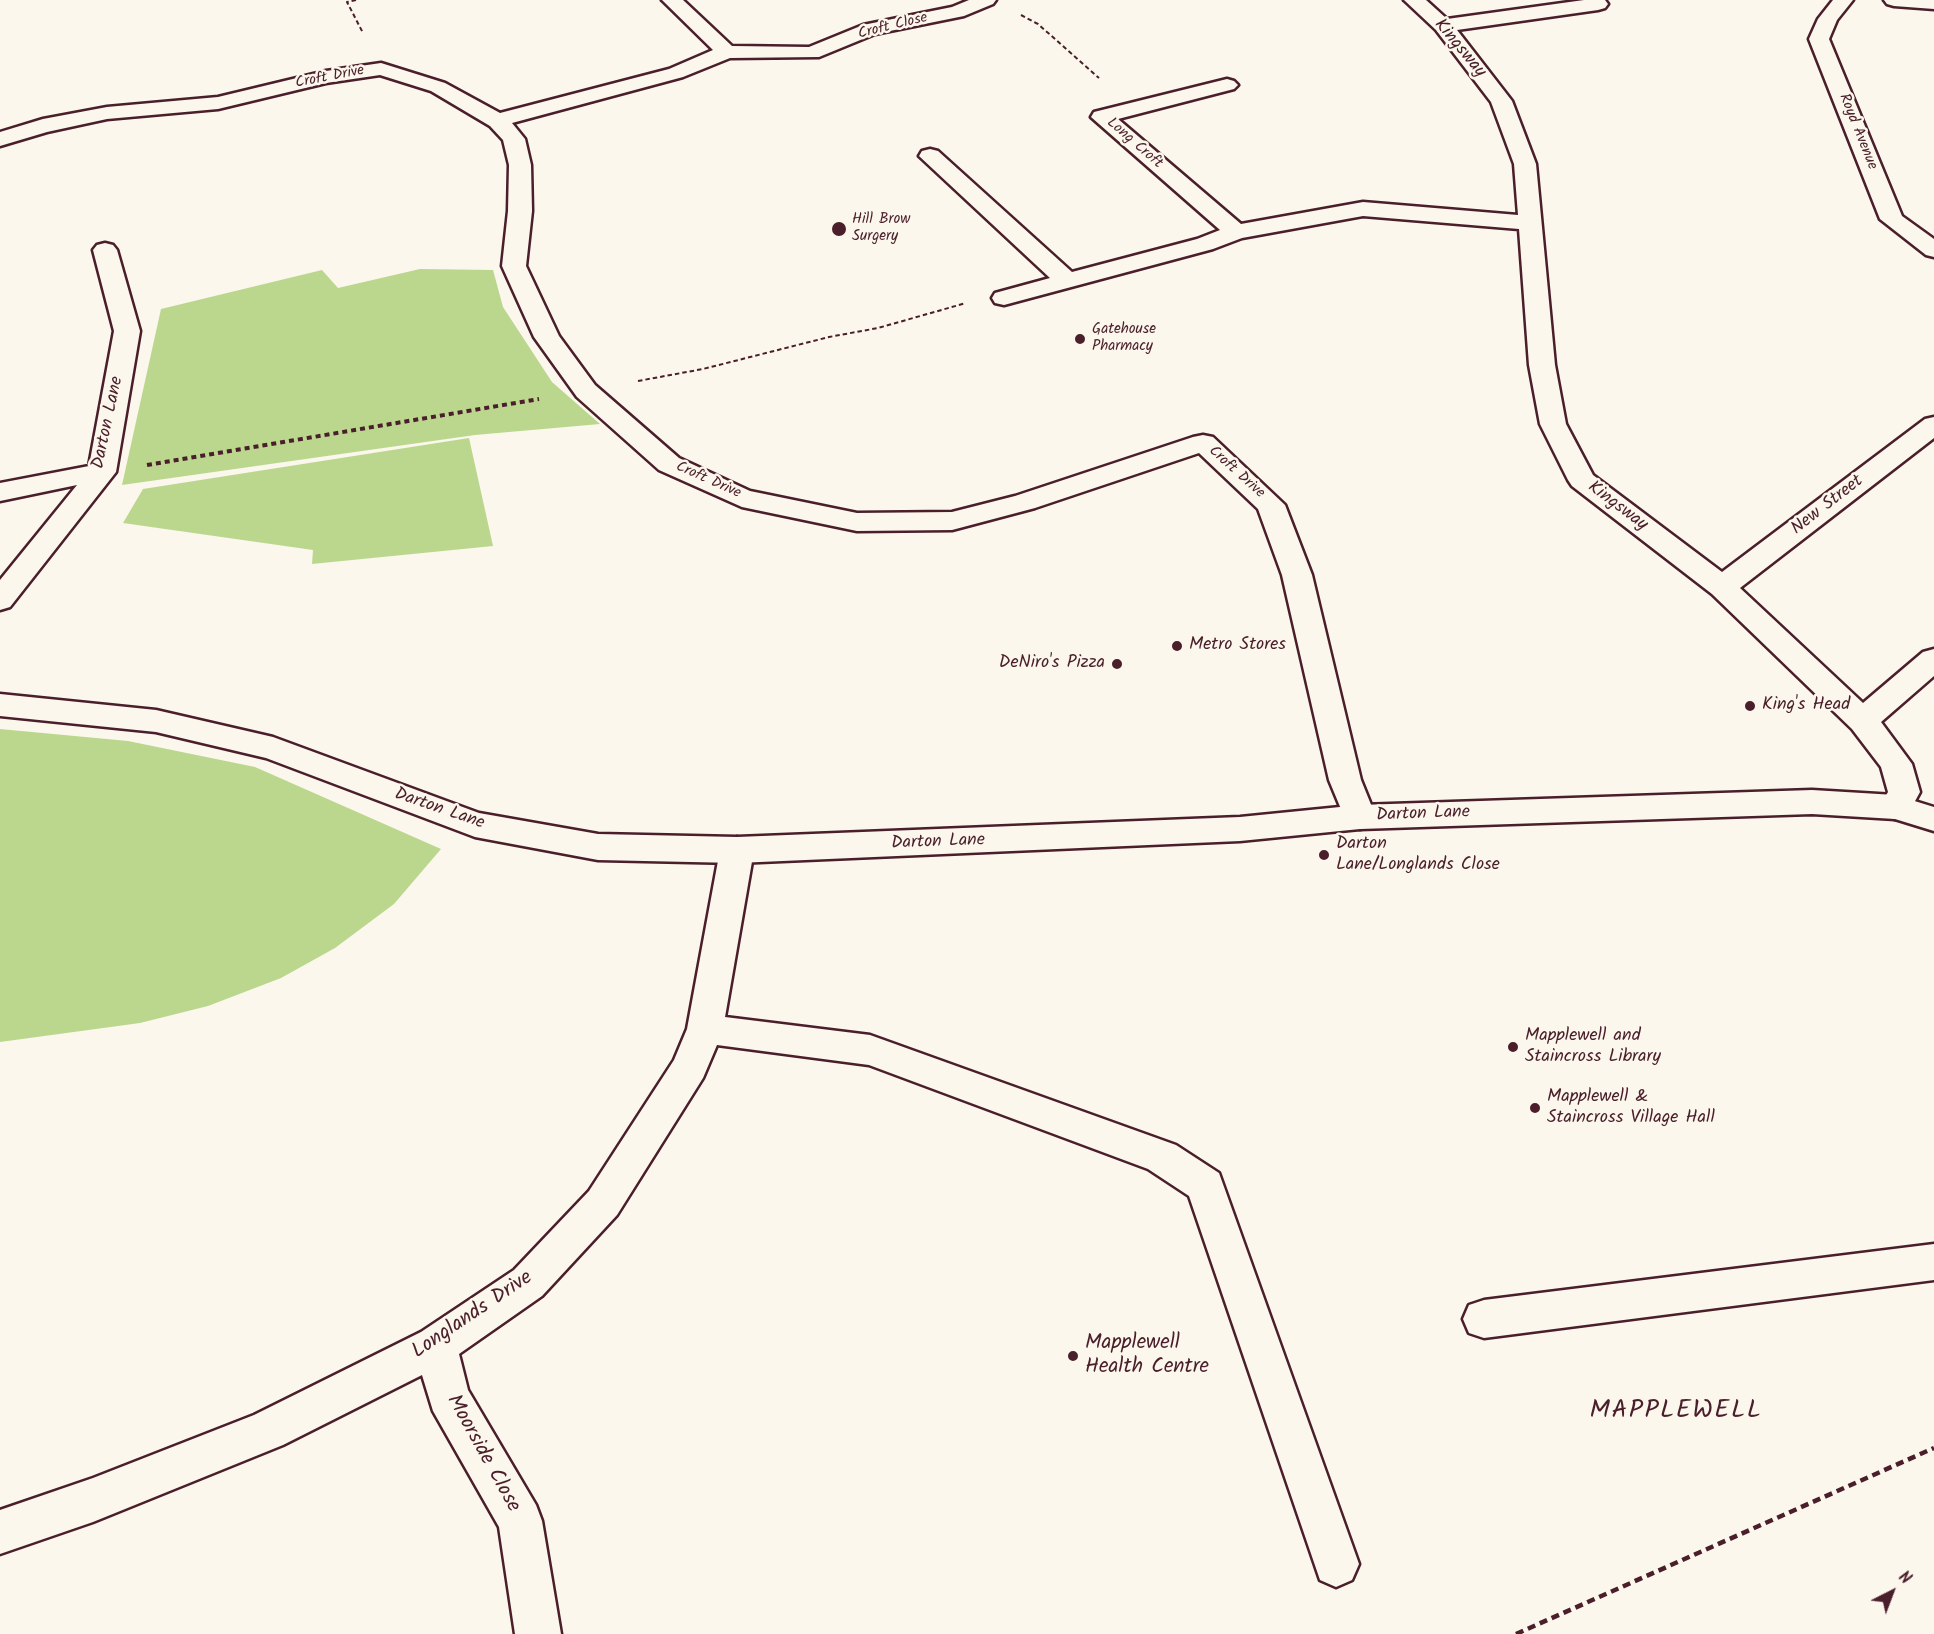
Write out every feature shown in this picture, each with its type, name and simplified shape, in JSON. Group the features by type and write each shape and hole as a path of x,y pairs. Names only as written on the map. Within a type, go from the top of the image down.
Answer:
{"street":[{"path":"672,0 727,52"},
{"name":"Croft Close","path":"498,121 522,112 676,72 727,52 812,53 870,29 957,12 986,0"},
{"name":"Kingsway","path":"1414,0 1443,26 1501,101 1525,164 1542,365 1553,424 1582,480 1722,587 1863,721 1896,764 1904,792 1895,807"},
{"name":"Royd Avenue","path":"1843,0 1828,19 1819,39 1892,219 1934,250"},
{"path":"1894,0 1934,3"},
{"path":"1443,26 1598,4"},
{"name":"Croft Drive","path":"0,139 43,126 107,113 218,103 326,77 381,69 438,87 498,121 514,139 520,165 520,211 514,266 547,337 586,391 669,464 742,498 857,522 952,521 1025,502 1203,443 1271,505 1297,575 1345,780 1360,816"},
{"name":"Long Croft","path":"1102,117 1227,85"},
{"name":"Long Croft","path":"1102,117 1236,232"},
{"path":"930,156 1069,282"},
{"path":"1004,298 1205,244 1236,232 1363,209 1531,223"},
{"name":"Darton Lane","path":"0,600 102,472 127,331 105,250"},
{"name":"New Street","path":"1722,587 1934,425"},
{"path":"0,492 102,472"},
{"path":"1863,721 1934,659"},
{"name":"Darton Lane","path":"0,705 156,721 273,748 475,825 598,847 737,850 1240,830 1360,816 1812,802 1895,807 1934,819"},
{"name":"Longlands Drive","path":"0,1532 93,1500 268,1430 436,1346 528,1283 603,1203 690,1067 705,1029 737,850"},
{"path":"705,1029 870,1050 1162,1157 1205,1185 1336,1564"},
{"path":"1484,1319 1934,1262"},
{"name":"Moorside Close","path":"436,1346 448,1397 520,1521 538,1634"}],"path":[{"path":"1019,14 1038,24 1117,94 1102,117"},
{"path":"1516,1634 1934,1448"}],"green space":[{"path":"420,269 493,270 503,307 552,382 600,424 475,435 122,485 161,309 322,270 338,288"},
{"path":"469,438 493,546 312,564 313,550 123,523 143,489"},
{"path":"0,729 128,741 255,767 441,849 394,904 335,948 281,978 208,1006 140,1023 0,1042"}],"place":[{"name":"Hill Brow Surgery","path":"839,229"},
{"name":"Gatehouse Pharmacy","path":"1080,339"},
{"name":"Metro Stores","path":"1177,646"},
{"name":"DeNiro's Pizza","path":"1117,664"},
{"name":"King's Head","path":"1750,706"},
{"name":"Darton Lane/Longlands Close","path":"1324,855"},
{"name":"Mapplewell and Staincross Library","path":"1513,1047"},
{"name":"Mapplewell & Staincross Village Hall","path":"1535,1108"},
{"name":"Mapplewell Health Centre","path":"1073,1356"}],"district":[{"name":"MAPPLEWELL","path":"1676,1413"}]}
